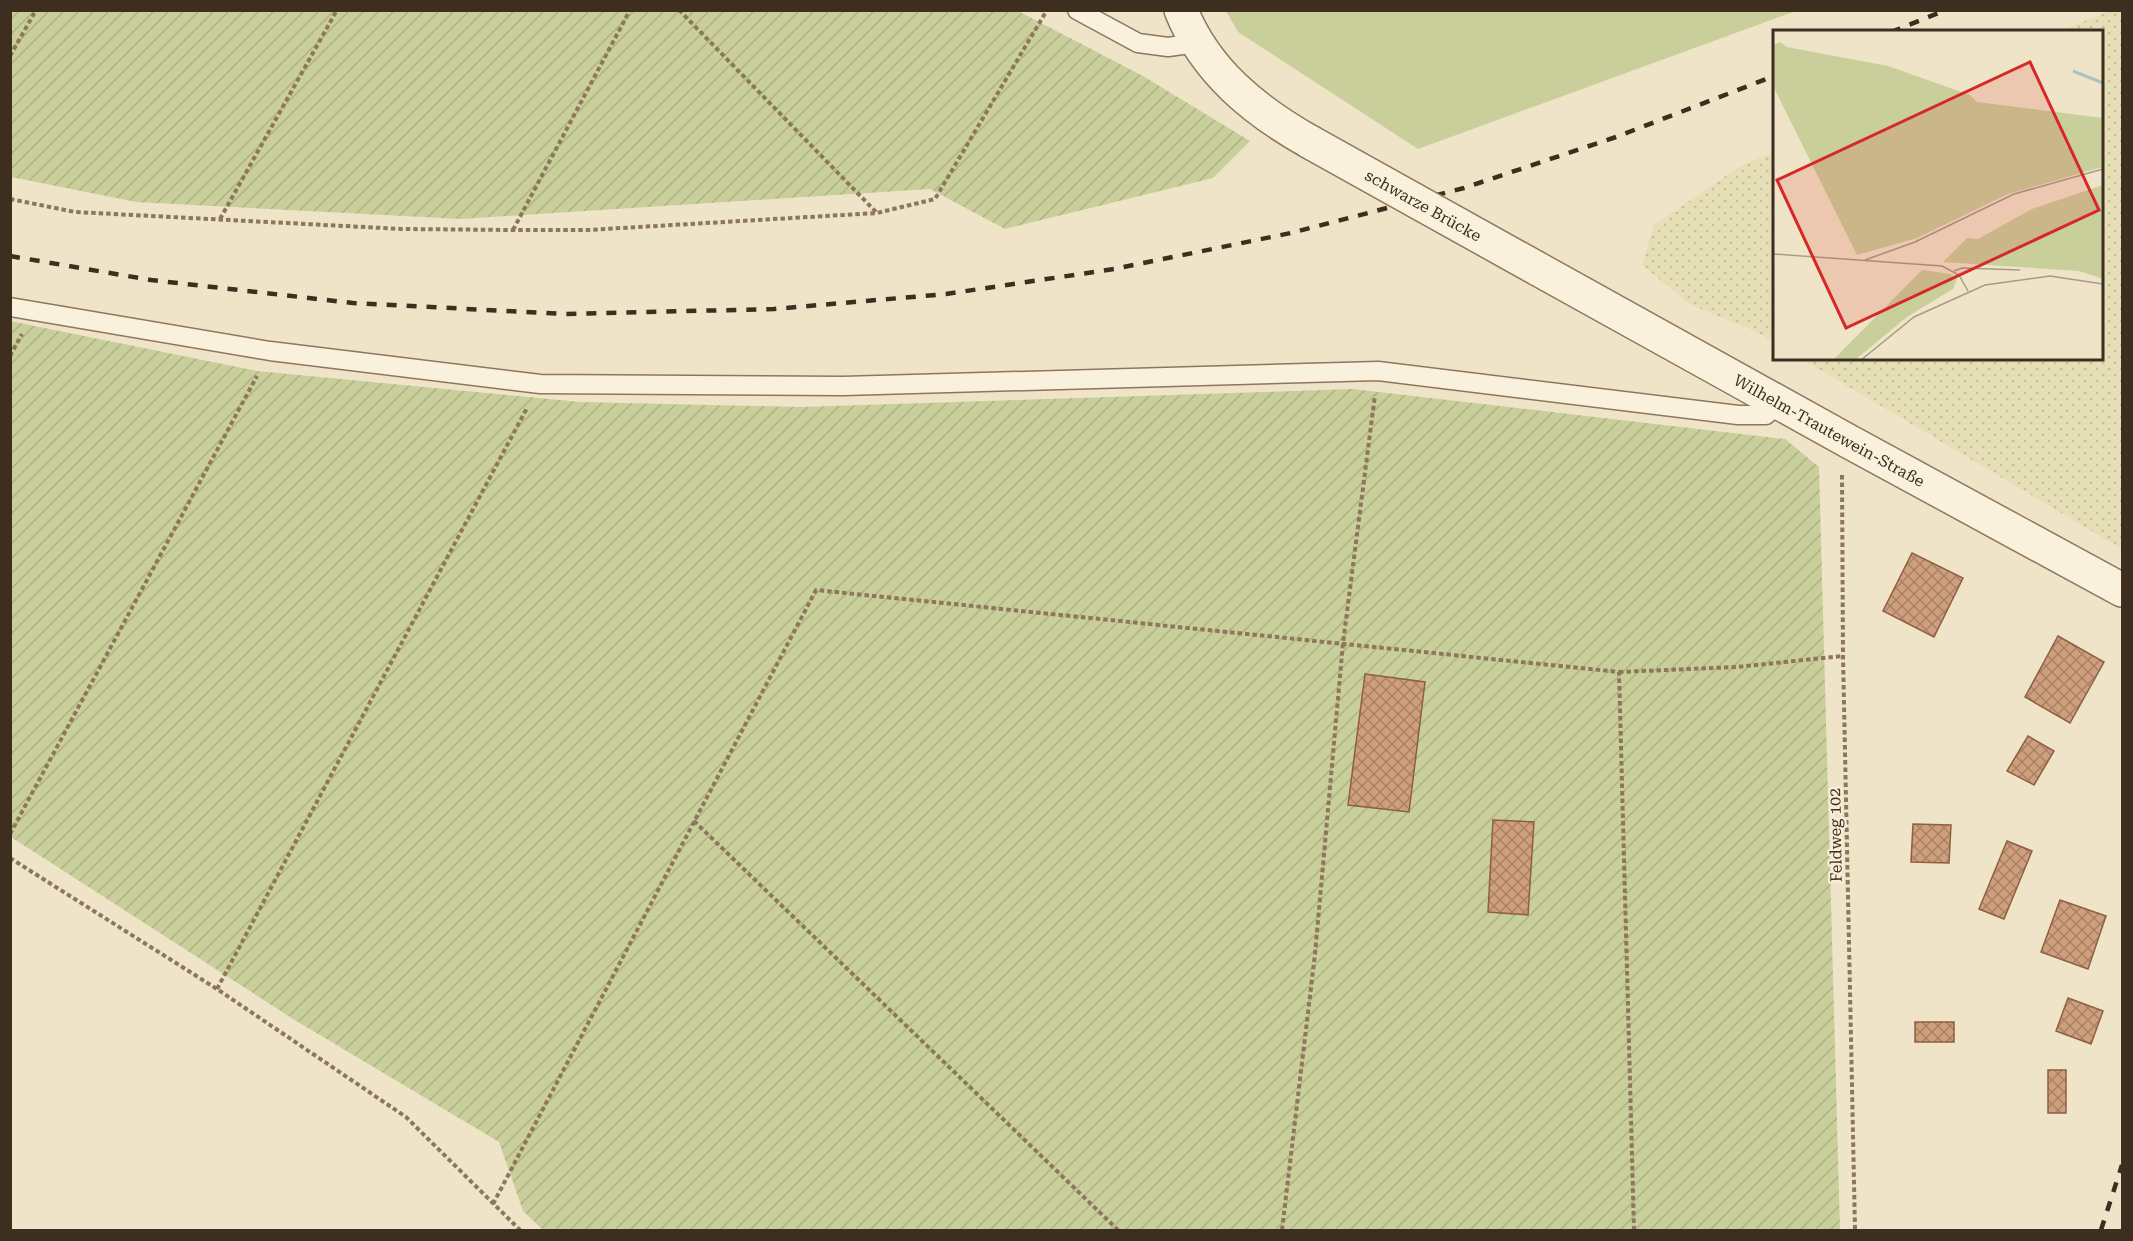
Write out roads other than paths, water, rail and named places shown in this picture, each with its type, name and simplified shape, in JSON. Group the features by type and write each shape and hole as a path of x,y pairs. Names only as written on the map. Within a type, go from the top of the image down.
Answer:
{"street":[{"path":"1181,10 1197,43"},
{"name":"schwarze Brücke","path":"1197,43 1213,65 1249,102 1280,125 1538,269"},
{"name":"Wilhelm-Trautewein-Straße","path":"1538,269 2122,590"}],"lane":[{"path":"1077,10 1138,43 1168,47 1197,43"},
{"path":"10,307 270,351 540,384 843,386 1378,371 1738,415 1766,415 1780,403"}],"railway":[{"path":"1896,30 1946,10"},
{"path":"10,256 151,280 353,303 565,314 774,309 946,294 1114,269 1291,233 1464,188 1616,137 1773,76"},
{"path":"2101,1230 2122,1165"}]}
